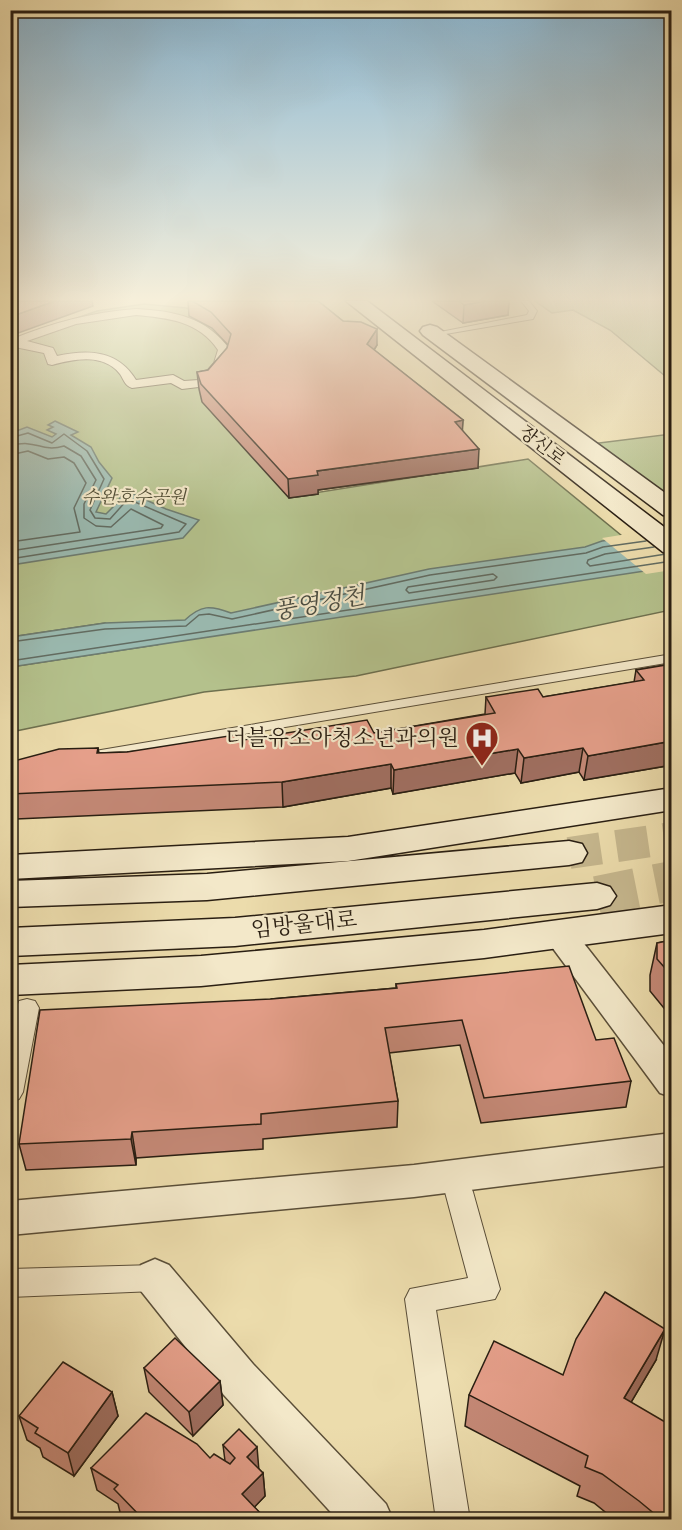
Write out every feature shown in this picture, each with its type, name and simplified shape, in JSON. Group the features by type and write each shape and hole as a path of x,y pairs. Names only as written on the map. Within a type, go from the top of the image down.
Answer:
{"main road":[{"name":"장신로","path":"447,372 672,546"},
{"name":"장신로","path":"486,372 672,510"},
{"path":"10,867 348,849 672,801"},
{"name":"임방울대로","path":"10,894 207,887 569,853"},
{"name":"임방울대로","path":"10,942 236,932 597,896"},
{"path":"19,994 201,971 560,935 665,918"}],"street":[{"path":"123,372 132,384 173,379 182,385 203,383 212,372"},
{"path":"560,935 672,1083"},
{"path":"10,1092 19,994"},
{"path":"10,1218 414,1181 672,1149"},
{"path":"453,1520 420,1299 485,1289 459,1192"},
{"path":"10,1283 155,1278 238,1379 370,1520"}],"lane":[{"path":"80,758 672,658"}],"green space":[{"name":"수완호수공원","path":"11,372 247,372 302,495 528,459 671,576 671,610 356,676 204,692 11,732 11,667 156,645 105,623 11,637"},
{"path":"661,372 671,372 671,381"},
{"path":"671,434 671,499 591,444"}],"water":[{"name":"수완호수공원","path":"55,421 78,432 71,435 91,447 112,478 96,512 106,514 117,503 124,490 166,509 199,520 183,538 11,565 11,433 27,427 52,437 56,434 47,430 53,427 48,425"},
{"name":"풍영정천","path":"635,537 671,567 11,667 11,637 105,623 185,620 196,611 206,608 231,613 429,569 585,547 602,541"}],"pier":[{"path":"672,527 672,570 646,574 602,538"}],"building":[{"path":"197,372 403,372 463,420 455,422 479,449 317,471 318,475 288,479 201,384"},
{"path":"672,664 672,741 588,756 583,748 524,758 518,749 394,770 391,764 282,782 10,794 10,762 59,749 98,748 97,753 127,752 235,735 237,741 367,720 374,733 495,713 486,697 538,689 543,697 644,680 636,670"},
{"path":"672,940 672,976 657,959 657,943"},
{"path":"569,966 596,1040 614,1038 631,1081 484,1098 462,1020 385,1028 398,1101 261,1114 261,1124 132,1132 131,1139 19,1144 40,1010 271,999 397,988 396,984"},
{"path":"605,1292 665,1329 624,1398 672,1426 672,1520 662,1520 602,1474 585,1467 588,1456 469,1395 494,1341 563,1375 576,1339"},
{"path":"175,1338 220,1381 189,1412 144,1368"},
{"path":"63,1362 112,1392 68,1453 35,1433 38,1428 19,1416"},
{"path":"146,1413 197,1444 210,1458 214,1454 230,1464 235,1458 223,1445 239,1429 257,1447 247,1457 263,1473 242,1494 267,1520 144,1520 114,1489 118,1485 91,1468"}],"tunnel":[{"path":"569,853 672,838"},
{"path":"597,896 672,881"}],"place":[{"name":"더블유소아청소년과의원","path":"482,767"}]}
